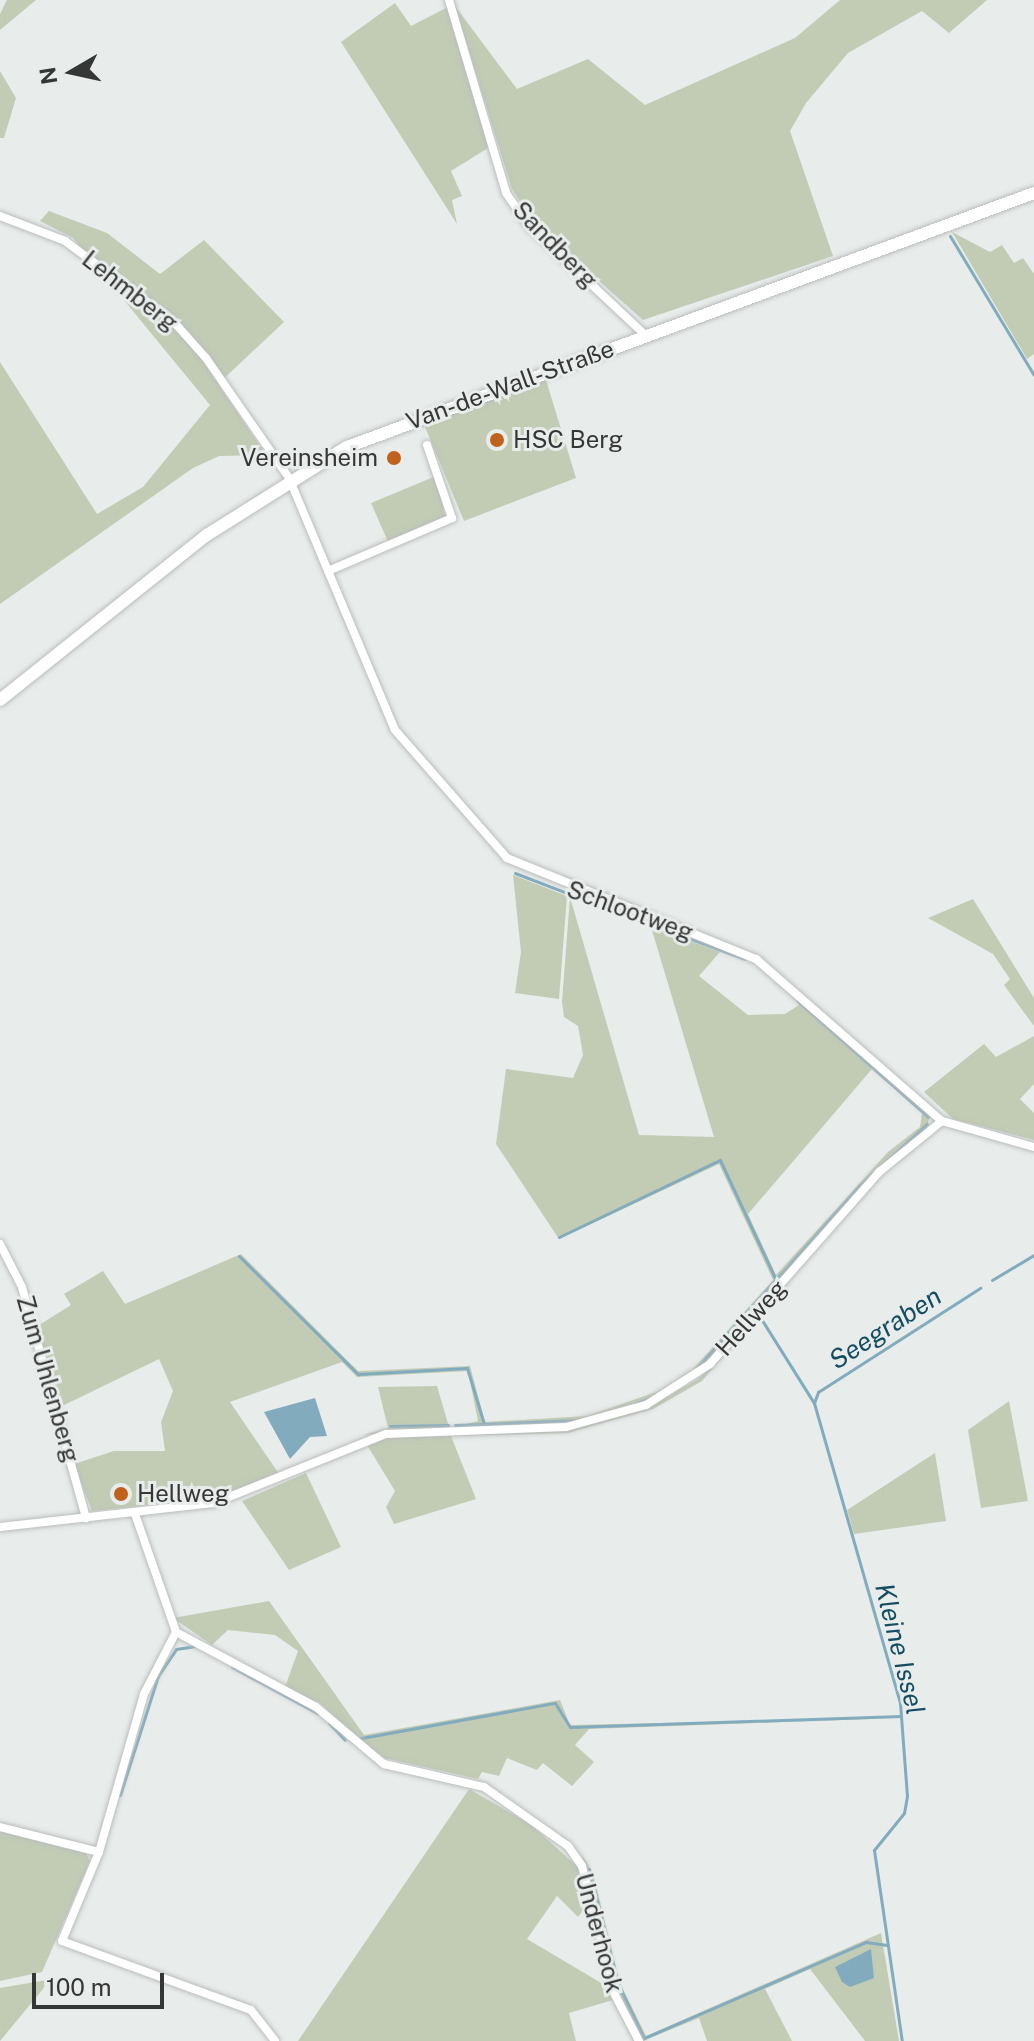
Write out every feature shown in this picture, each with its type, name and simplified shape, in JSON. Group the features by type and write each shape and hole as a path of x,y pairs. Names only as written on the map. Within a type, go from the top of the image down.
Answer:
{"main road":[{"name":"Van-de-Wall-Straße","path":"0,700 289,478 415,418 1034,193"}],"street":[{"name":"Sandberg","path":"449,0 506,193 529,226 646,336"},
{"name":"Lehmberg","path":"0,216 65,241 173,321 289,478"},
{"path":"328,571 452,518 427,445"},
{"name":"Schlootweg","path":"289,478 395,730 507,858 756,959 942,1121 1034,1147"},
{"name":"Hellweg","path":"0,1527 135,1514 247,1494 386,1434 566,1427 663,1397 710,1364 879,1172 942,1121"},
{"name":"Zum Uhlenberg","path":"0,1244 22,1287 86,1518"},
{"path":"135,1514 176,1632 144,1694 99,1852 62,1941 251,2010 275,2041"},
{"name":"Underhook","path":"176,1632 316,1707 384,1764 484,1787 568,1846 582,1866 615,1995 639,2041"},
{"path":"0,1827 99,1852"}],"green space":[{"path":"7,0 36,0 0,30 0,14"},
{"path":"840,0 987,0 949,33 922,11 848,53 806,103 790,131 833,256 643,320 535,224 512,189 455,6 517,89 588,59 645,105 795,38"},
{"path":"395,3 411,26 448,7 480,105 488,148 451,171 462,196 452,200 457,224 341,42"},
{"path":"0,71 16,98 4,138 0,138"},
{"path":"49,211 107,233 160,274 204,240 284,322 218,384 266,455 219,456 193,468 0,604 0,362 97,514 143,487 210,405 73,238 40,221"},
{"path":"952,232 990,252 1002,245 1014,263 1023,258 1034,274 1034,354 1027,359"},
{"name":"HSC Berg","path":"546,380 576,478 464,521 423,422"},
{"path":"436,476 446,519 389,544 371,503"},
{"path":"513,875 567,896 559,999 515,993 521,952"},
{"path":"570,897 639,1135 714,1137 651,927 720,952 699,976 748,1015 785,1014 799,1005 781,983 930,1116 926,1129 866,1182 706,1363 645,1403 589,1420 455,1427 478,1421 468,1371 357,1377 342,1362 230,1402 279,1474 216,1498 92,1511 74,1464 114,1451 165,1451 161,1422 173,1391 159,1359 58,1408 36,1327 71,1305 64,1294 103,1271 125,1304 241,1254 358,1371 470,1366 485,1422 587,1416 659,1391 692,1370 773,1280 719,1164 559,1239 496,1144 506,1069 573,1078 583,1055 578,1026 564,1017 562,1002","holes":["872,1069 922,1113 920,1127 888,1152 776,1275 748,1214"]},
{"path":"973,899 1034,998 1034,1026 1004,985 1010,979 993,954 928,918"},
{"path":"1034,1036 1034,1084 1020,1099 1034,1113 1034,1140 953,1119 924,1092 984,1044 996,1057"},
{"path":"784,1285 702,1381 653,1409 568,1433 451,1436 476,1499 394,1524 386,1507 395,1491 367,1445 386,1436 567,1430 646,1409 698,1379"},
{"path":"437,1386 449,1427 363,1435 388,1428 378,1387"},
{"path":"1009,1401 1028,1501 981,1508 968,1430"},
{"path":"935,1453 946,1521 854,1534 847,1510"},
{"path":"306,1473 341,1547 289,1570 242,1501"},
{"path":"269,1601 364,1735 560,1700 570,1725 898,1718 589,1729 575,1745 594,1762 572,1786 543,1763 537,1770 507,1758 499,1776 482,1772 478,1779 380,1757 320,1703 285,1687 298,1651 275,1635 228,1630 212,1645 173,1618"},
{"path":"469,1789 530,1824 579,1868 589,1902 578,1917 557,1896 527,1939 608,1987 613,2000 569,2013 576,2041 298,2041"},
{"path":"0,1830 86,1853 90,1861 42,1972 0,1981"},
{"path":"582,1855 593,1873 620,1983 646,2036 881,1933 899,2041 865,2041 810,1969 765,1989 792,2041 707,2041 699,2018 643,2041 615,1984"},
{"path":"47,1980 43,1989 0,2041 0,1988"}],"water":[{"path":"315,1398 327,1436 310,1437 290,1459 264,1412"},
{"path":"871,1949 874,1978 850,1987 842,1982 835,1967"}],"waterway":[{"path":"950,236 1034,375"},
{"path":"515,873 567,893"},
{"path":"572,895 745,959"},
{"path":"798,1001 928,1117"},
{"path":"697,1368 859,1186 927,1124"},
{"path":"559,1237 720,1160 776,1280"},
{"name":"Seegraben","path":"992,1280 1034,1255"},
{"path":"239,1256 358,1374 467,1368 484,1424 578,1420"},
{"name":"Seegraben","path":"814,1403 818,1392 980,1288"},
{"name":"Kleine Issel","path":"760,1317 814,1403 900,1703 907,1796 904,1813 874,1850 902,2041"},
{"path":"635,1404 654,1396"},
{"path":"455,1425 483,1424"},
{"path":"390,1426 448,1425"},
{"path":"120,1795 158,1676 176,1649 194,1646"},
{"path":"232,1667 317,1713"},
{"path":"356,1739 555,1703 570,1727 901,1716"},
{"path":"329,1723 345,1740"},
{"path":"589,1869 618,1984 644,2038 866,1942 887,1945"}],"place":[{"name":"HSC Berg","path":"497,440"},
{"name":"Vereinsheim","path":"394,458"},
{"name":"Hellweg","path":"121,1494"}]}
